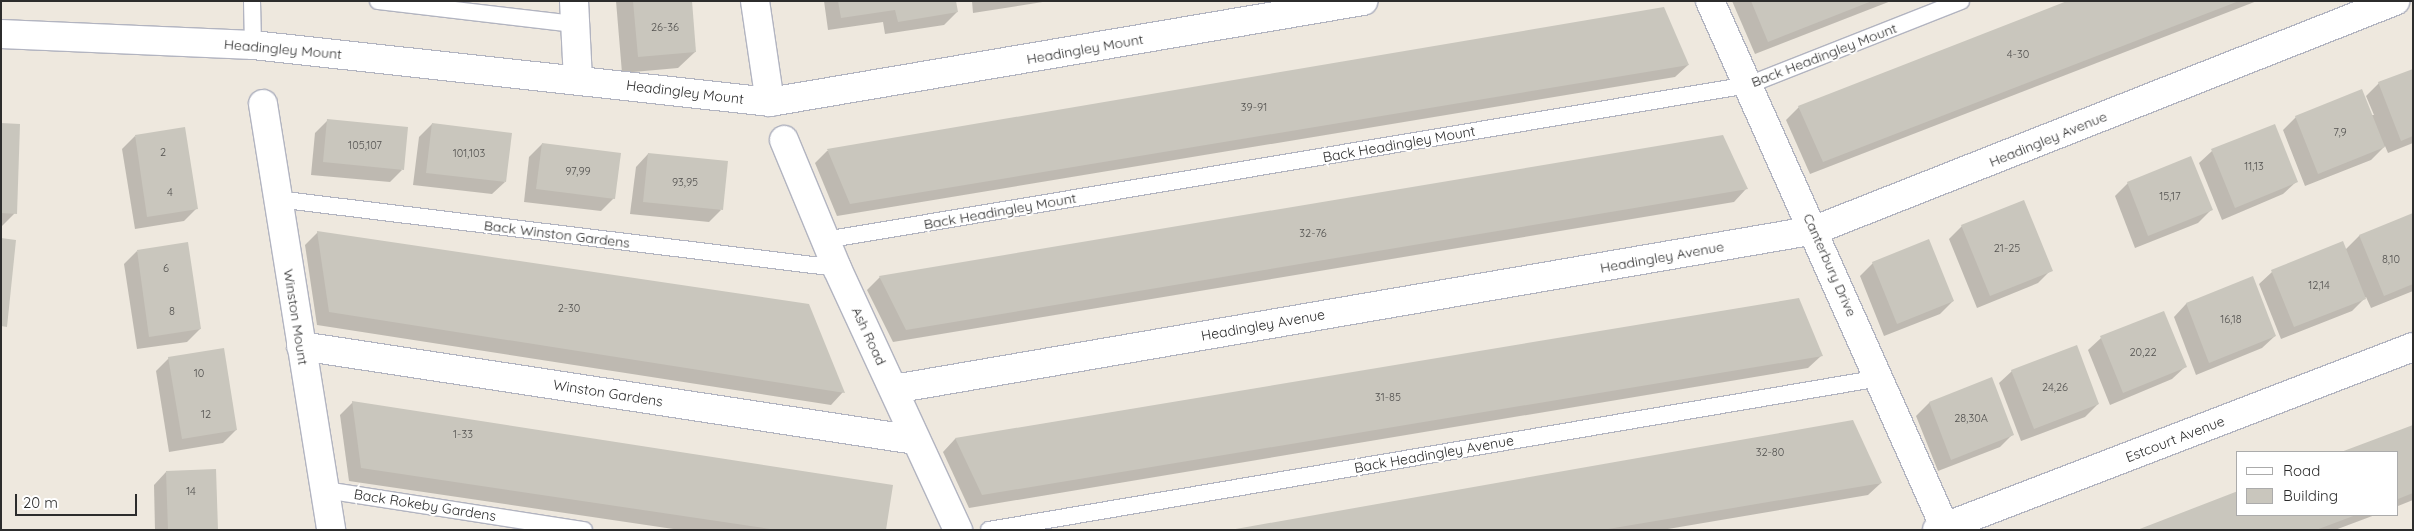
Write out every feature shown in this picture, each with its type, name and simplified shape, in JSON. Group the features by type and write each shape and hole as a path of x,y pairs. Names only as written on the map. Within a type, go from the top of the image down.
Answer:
{"street":[{"path":"755,1 770,102"},
{"name":"Headingley Mount","path":"1,34 253,46 578,79 770,102 1363,1"},
{"name":"Canterbury Drive","path":"1710,1 1815,230 1880,378 1942,529"},
{"name":"Headingley Avenue","path":"894,389 1815,230 2396,1"},
{"path":"575,13 578,79"},
{"name":"Winston Mount","path":"262,104 331,530"},
{"name":"Ash Road","path":"784,140 837,268 958,530"},
{"name":"Winston Gardens","path":"301,346 915,440"},
{"name":"Estcourt Avenue","path":"1942,529 2413,347"}],"lane":[{"path":"252,1 253,46"},
{"path":"378,1 575,13"},
{"name":"Back Headingley Mount","path":"825,240 1748,85 1961,1"},
{"name":"Back Winston Gardens","path":"277,199 837,268"},
{"name":"Back Headingley Avenue","path":"989,530 1880,378"},
{"name":"Back Rokeby Gardens","path":"325,490 584,530"}],"building":[{"path":"633,1 692,1 696,52 638,57"},
{"path":"838,1 956,1 958,12 898,22 895,10 841,18"},
{"path":"1751,1 1872,1 1768,42"},
{"path":"2067,1 2239,1 1823,162 1798,106"},
{"path":"1664,7 1689,65 850,204 827,149"},
{"path":"2413,69 2413,136 2401,141 2378,82"},
{"path":"2362,89 2385,147 2318,174 2295,116"},
{"path":"327,119 408,127 404,170 323,162"},
{"path":"1,123 20,124 17,214 1,213"},
{"path":"432,123 512,133 506,182 426,173"},
{"path":"2275,124 2298,182 2235,208 2211,149"},
{"path":"185,127 198,209 147,217 135,135"},
{"path":"1723,135 1748,189 906,330 879,276"},
{"path":"542,143 621,153 615,199 536,189"},
{"path":"648,153 728,161 723,210 643,202"},
{"path":"2191,156 2213,210 2148,236 2127,182"},
{"path":"2024,200 2053,271 1990,296 1961,225"},
{"path":"2413,213 2413,284 2384,296 2359,235"},
{"path":"317,231 809,304 845,393 329,312"},
{"path":"1,238 16,240 7,327 1,326"},
{"path":"1929,239 1954,301 1897,324 1872,262"},
{"path":"2343,241 2366,299 2294,327 2271,270"},
{"path":"188,242 201,329 149,337 137,250"},
{"path":"2253,276 2276,336 2209,363 2186,303"},
{"path":"1799,298 1823,356 982,495 955,438"},
{"path":"2164,311 2187,367 2123,393 2100,336"},
{"path":"2077,345 2099,404 2034,429 2011,370"},
{"path":"224,348 237,430 182,439 168,357"},
{"path":"1992,377 2014,435 1951,460 1929,402"},
{"path":"352,401 893,485 886,530 777,530 361,468"},
{"path":"1853,420 1882,483 1602,530 1230,530"},
{"path":"2413,425 2413,493 2399,499 2399,451 2344,451"},
{"path":"216,469 218,530 168,530 166,471"},
{"path":"2236,492 2236,516 2353,516 2316,530 2137,530"}]}
